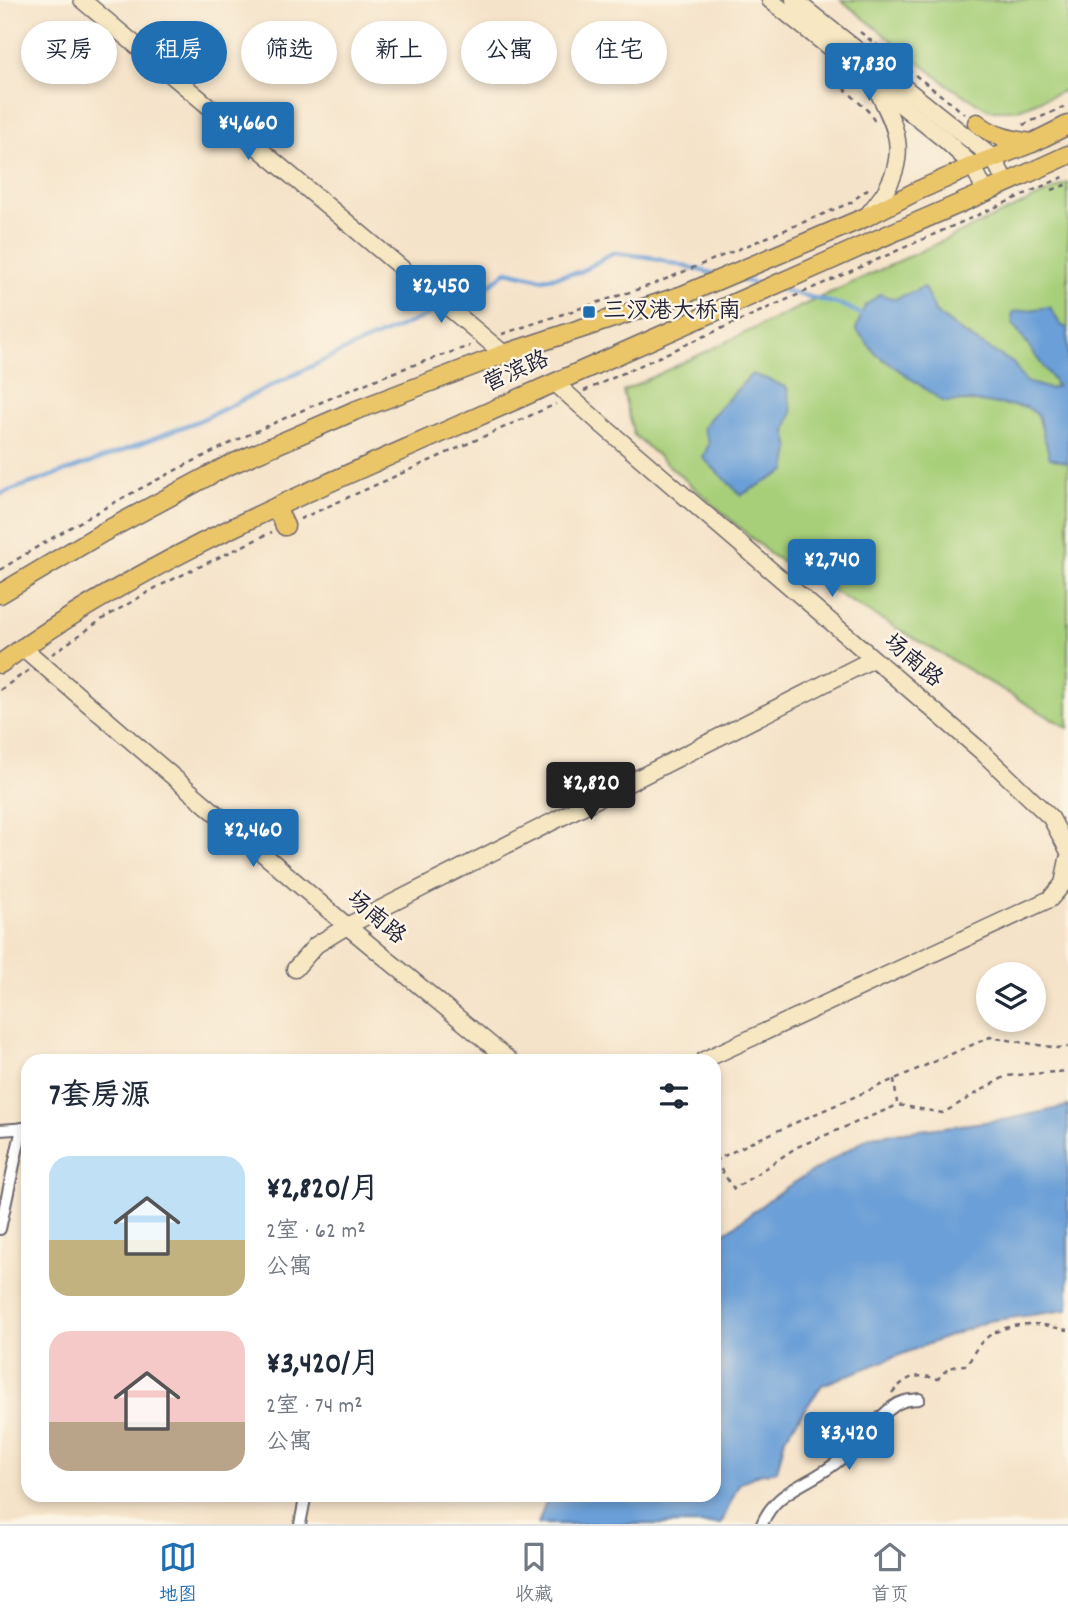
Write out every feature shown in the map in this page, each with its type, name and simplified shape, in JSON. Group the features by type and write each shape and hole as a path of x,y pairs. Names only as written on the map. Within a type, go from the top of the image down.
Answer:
{"main road":[{"path":"977,123 989,133 1002,138 1032,143"},
{"name":"营滨路","path":"0,594 102,533 225,467 354,411 504,354 683,295 866,217 917,191 1068,125"},
{"name":"营滨路","path":"0,664 69,616 132,580 276,508 690,322 882,247 1006,182 1068,155"},
{"path":"276,508 285,526"}],"street":[{"path":"82,0 504,354"},
{"path":"770,0 944,140 973,166 986,193"},
{"path":"794,0 993,158 1006,182"},
{"path":"866,217 886,190 897,164 899,144 894,125 873,82"},
{"name":"场南路","path":"555,383 981,751 1051,818 1068,849"},
{"name":"场南路","path":"22,647 347,926 502,1054"},
{"path":"296,969 316,945 347,926 873,659"},
{"path":"717,1054 1050,900 1063,884 1068,859"},
{"path":"0,1130 21,1128"},
{"path":"0,1229 21,1144"},
{"path":"762,1524 767,1512 777,1501 853,1449 895,1405 906,1400 919,1399"},
{"path":"300,1524 304,1502"}],"path":[{"path":"861,33 977,123"},
{"path":"844,89 868,111 880,130"},
{"path":"1020,126 1068,105"},
{"path":"0,690 104,618 157,587 217,557 707,334 882,247 1068,175"},
{"path":"1052,190 1068,184"},
{"path":"654,284 850,203 870,187"},
{"path":"721,1157 990,1037 1057,1048 1068,1047"},
{"path":"721,1171 734,1189 797,1147 898,1105 943,1113 1006,1076 1068,1071"},
{"path":"894,1079 898,1105"},
{"path":"882,1416 883,1404 907,1379 919,1375 938,1379 952,1366 968,1365 986,1337 998,1331 1013,1326 1037,1324 1068,1330"}],"green space":[{"path":"841,0 1068,0 1068,89 1016,110 989,110 949,86"},
{"path":"1068,183 1068,728 771,555 634,435 623,391"}],"water":[{"path":"924,287 936,313 1013,363 1026,382 1050,389 1057,386 1013,324 1012,312 1050,307 1060,324 1068,329 1068,463 1050,458 1038,415 1026,407 967,401 944,402 876,354 856,329 865,306 880,294 895,299"},
{"path":"752,374 787,388 792,412 786,431 790,449 786,471 741,495 703,458 709,443 703,428"},
{"path":"1068,1106 1068,1310 988,1321 822,1385 785,1438 777,1471 758,1474 739,1484 721,1524 538,1524 546,1502 721,1502 721,1234 782,1190 871,1136 1009,1119"}],"waterway":[{"path":"452,304 481,292 507,271 542,279 580,272 613,253 648,257 715,274"},
{"path":"737,279 760,285"},
{"path":"778,289 845,306 866,317"},
{"path":"0,494 109,456 203,419 341,352 444,308"}],"place":[{"name":"三汊港大桥南","path":"589,312"}]}
